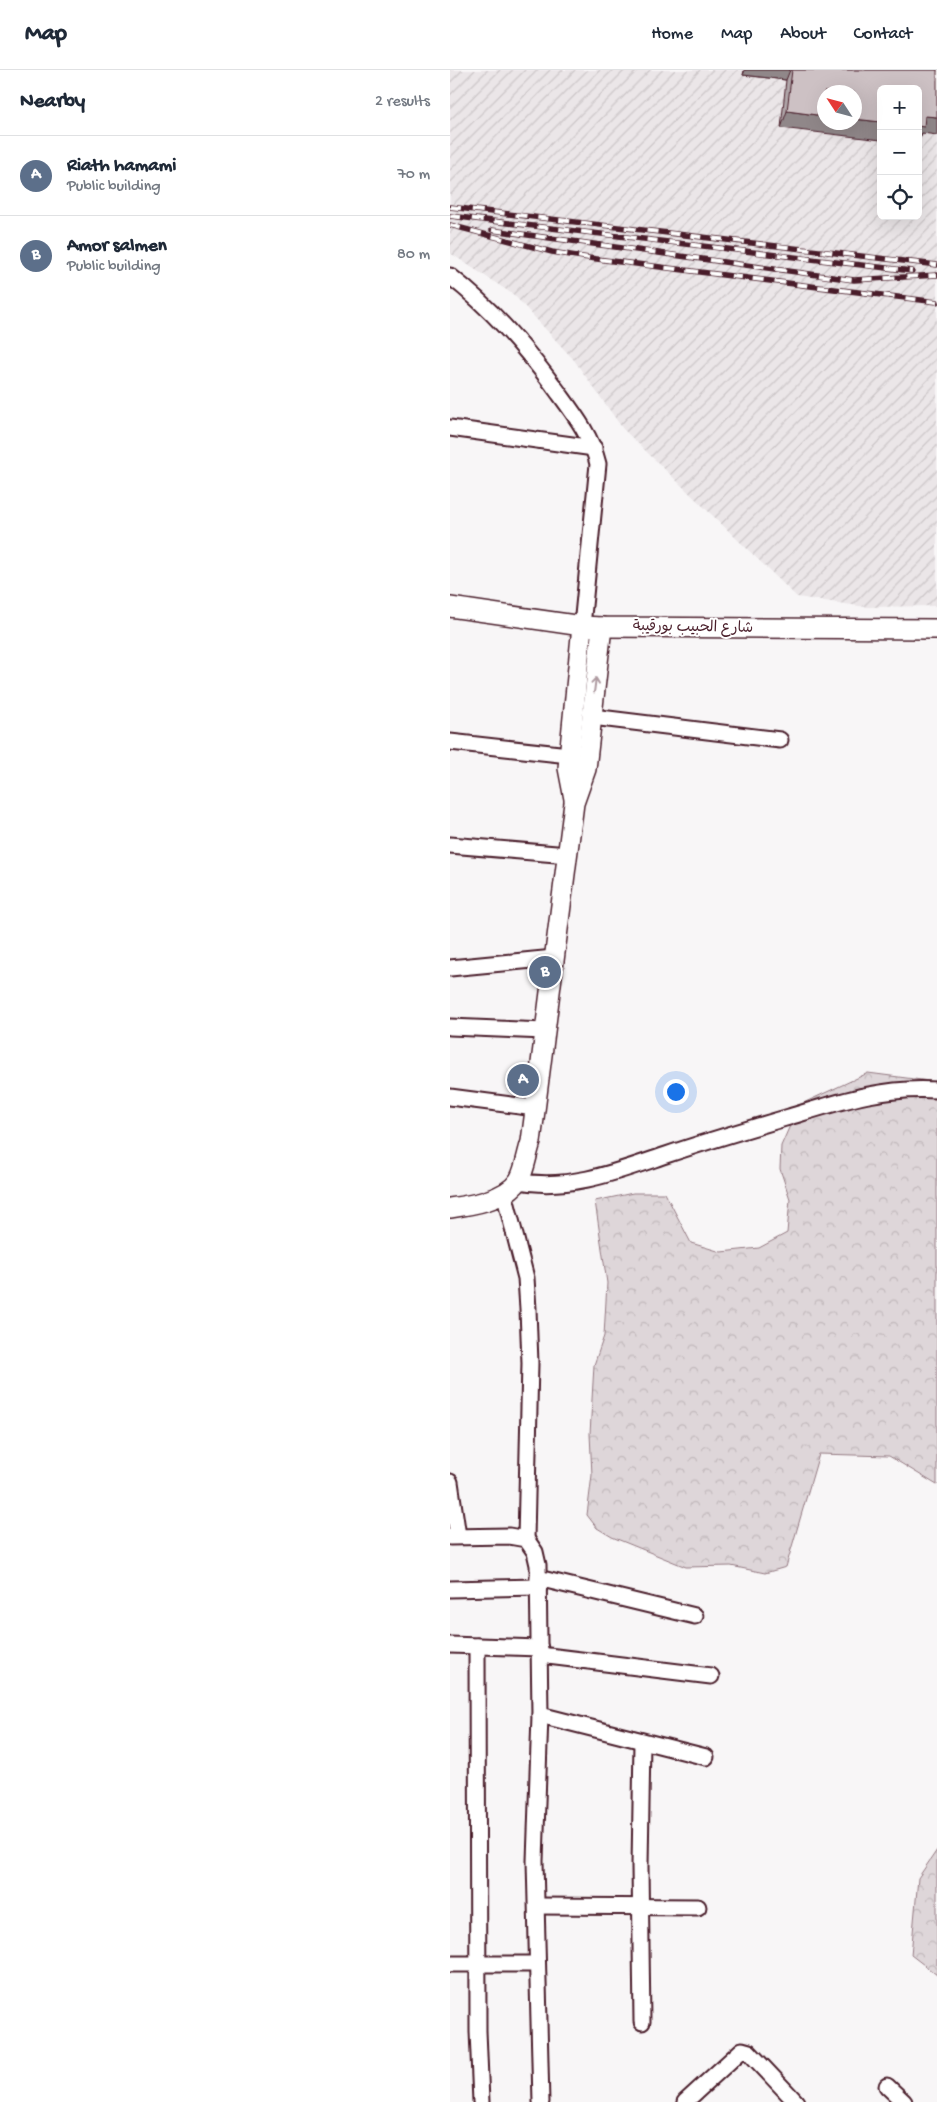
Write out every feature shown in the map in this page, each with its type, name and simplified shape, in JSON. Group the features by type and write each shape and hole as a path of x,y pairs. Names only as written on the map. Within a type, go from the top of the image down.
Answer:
{"main road":[{"name":"شارع الحبيب بورقيبة","path":"450,607 582,626 602,627 937,629"},
{"path":"574,803 568,768 582,626"},
{"path":"450,1208 474,1204 504,1193 518,1181 531,1142 574,803 586,768 602,627"}],"street":[{"path":"450,276 479,299 517,339 565,401 594,448 598,464 582,626"},
{"path":"450,428 594,448"},
{"path":"592,717 780,740"},
{"path":"450,742 569,755"},
{"path":"450,845 568,855"},
{"path":"450,968 554,958"},
{"path":"450,1027 545,1031"},
{"path":"518,1181 544,1184 582,1180 610,1174 758,1125 859,1096 888,1091 937,1090"},
{"path":"450,1097 535,1108"},
{"path":"504,1193 526,1278 528,1309 530,1364 526,1538 535,1552 539,1583 540,1715 535,1861 541,2102"},
{"path":"450,1482 454,1536 509,1536 526,1538"},
{"path":"450,1589 539,1583 695,1616"},
{"path":"450,1645 540,1651 711,1676"},
{"path":"477,1646 478,2030 481,2102"},
{"path":"540,1715 706,1757"},
{"path":"642,1742 642,2022"},
{"path":"537,1906 698,1907"},
{"path":"450,1964 537,1964"},
{"path":"685,2102 742,2050 749,2052 788,2099"},
{"path":"887,2086 904,2102"}],"shaded area":[{"path":"450,70 937,70 937,606 866,607 797,597 623,429 574,360 514,295 450,253"}],"green space":[{"path":"868,1073 937,1082 937,1485 889,1456 819,1454 786,1567 765,1573 731,1566 686,1567 612,1537 597,1528 587,1515 592,1475 590,1434 594,1365 604,1336 607,1283 595,1201 633,1193 665,1193 691,1243 721,1252 759,1248 787,1233 790,1199 780,1169 781,1146 799,1105"},
{"path":"937,1850 937,1975 911,1955 918,1878"}],"building":[{"path":"792,70 937,70 937,117 925,116 924,127 922,127 922,85 877,85 877,122 862,120 862,85 817,85 817,115 787,111"}],"railway":[{"path":"450,207 937,265"},
{"path":"450,216 912,271"},
{"path":"450,225 552,252 589,258 937,302"},
{"path":"492,230 854,280 937,275"}],"place":[{"name":"Amor salmen","path":"545,972"},
{"name":"Riath hamami","path":"523,1080"}]}
